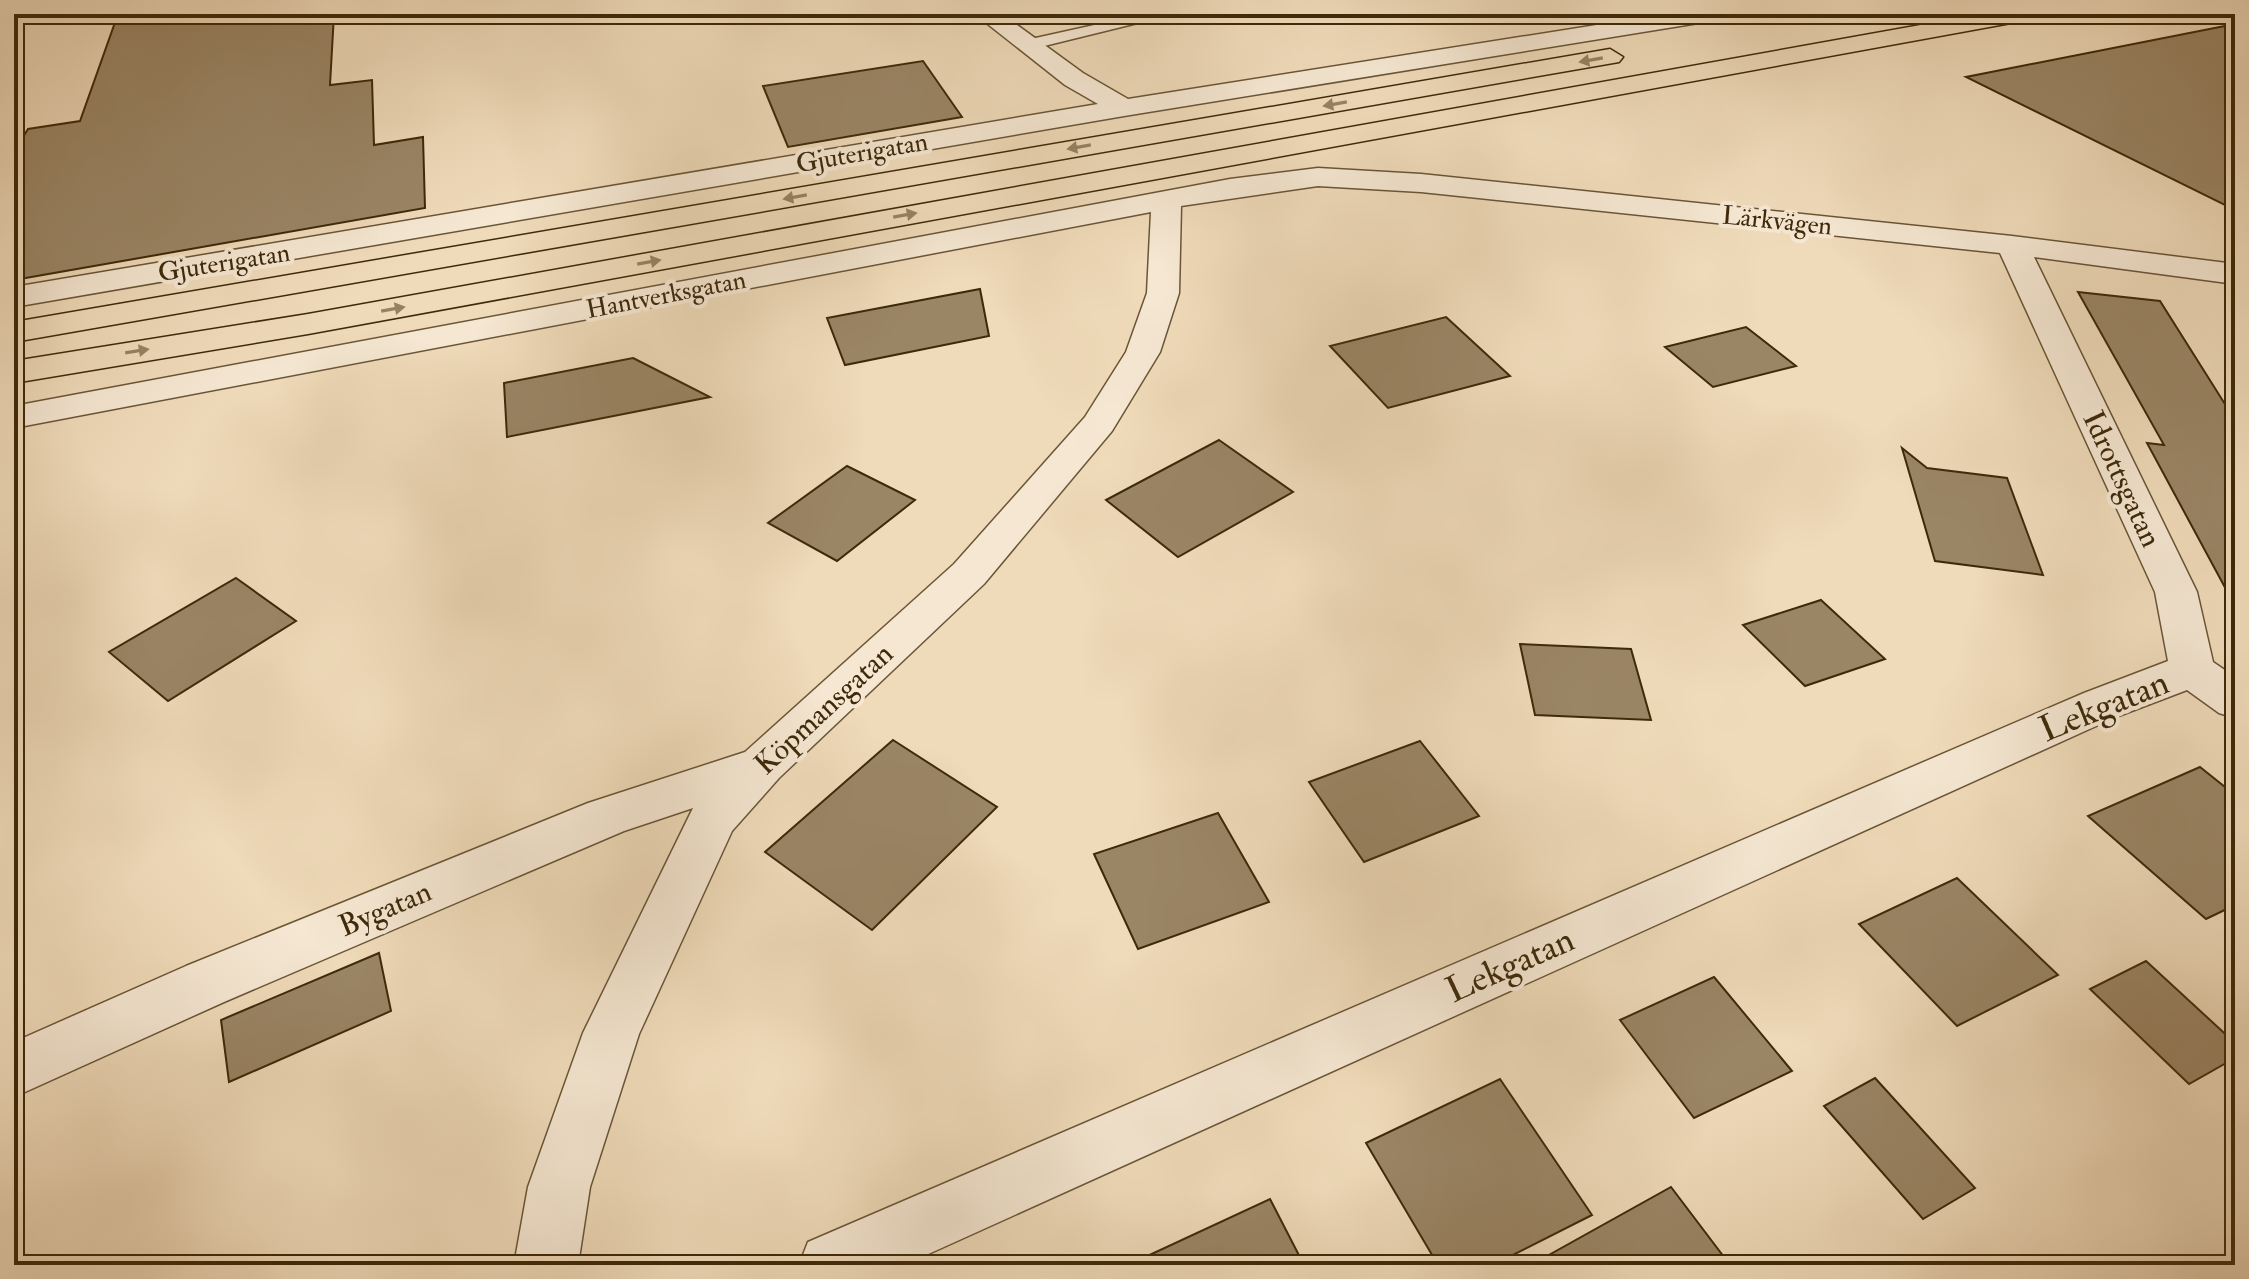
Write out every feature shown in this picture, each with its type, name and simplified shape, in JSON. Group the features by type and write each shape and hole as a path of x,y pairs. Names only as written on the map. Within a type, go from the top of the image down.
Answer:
{"highway":[{"path":"14,372 324,321 2022,14"},
{"path":"14,332 1707,20"}],"street":[{"path":"987,14 1074,79 1124,108"},
{"name":"Gjuterigatan","path":"14,297 345,244 1124,108 1707,20"},
{"name":"Hantverksgatan","path":"14,417 1166,201 1318,177"},
{"name":"Lärkvägen","path":"1318,177 1421,183 2012,245 2235,274"},
{"name":"Köpmansgatan","path":"546,1265 559,1187 611,1033 713,818 762,765 969,574 1099,423 1143,352 1163,293 1166,201"},
{"name":"Idrottsgatan","path":"2012,245 2176,592 2192,670"},
{"path":"2192,670 2235,701"},
{"name":"Lekgatan","path":"831,1265 2100,705 2192,670"},
{"name":"Bygatan","path":"14,1070 205,984 592,822 762,765"}],"lane":[{"path":"1028,45 1166,14"}],"building":[{"path":"118,14 334,14 330,85 372,80 374,145 423,137 425,208 14,280 14,152 28,129 80,121"},
{"path":"2235,24 2235,210 1966,77"},
{"path":"923,61 962,117 788,147 763,86"},
{"path":"980,289 989,336 845,365 827,318"},
{"path":"2078,292 2160,301 2235,420 2235,606 2147,443 2164,445"},
{"path":"1446,317 1510,376 1388,408 1330,346"},
{"path":"1746,327 1796,366 1713,387 1665,347"},
{"path":"633,358 710,397 507,437 504,383"},
{"path":"1219,440 1293,492 1178,557 1106,500"},
{"path":"1902,448 1927,468 2007,478 2043,575 1935,561"},
{"path":"847,466 915,500 837,561 768,523"},
{"path":"236,578 296,621 168,701 109,652"},
{"path":"1821,600 1885,659 1805,686 1743,625"},
{"path":"1520,644 1631,649 1651,720 1535,715"},
{"path":"893,740 997,807 872,930 765,852"},
{"path":"1420,741 1479,816 1364,862 1309,782"},
{"path":"2200,767 2235,795 2235,905 2206,919 2088,816"},
{"path":"1218,813 1269,902 1138,949 1094,854"},
{"path":"1957,878 2058,975 1957,1026 1859,924"},
{"path":"379,953 391,1011 229,1082 221,1020"},
{"path":"2146,961 2235,1043 2235,1058 2189,1084 2090,989"},
{"path":"1714,977 1792,1071 1694,1118 1620,1020"},
{"path":"1875,1078 1975,1188 1923,1219 1824,1106"},
{"path":"1500,1079 1592,1215 1493,1265 1438,1265 1366,1143"},
{"path":"1671,1187 1730,1265 1531,1265"},
{"path":"1270,1199 1304,1265 1128,1265"}]}
